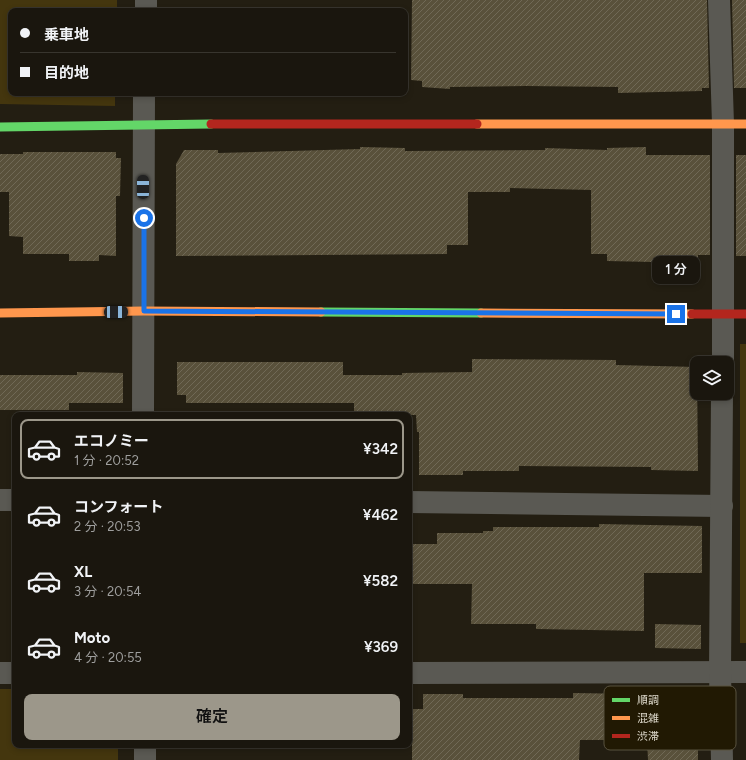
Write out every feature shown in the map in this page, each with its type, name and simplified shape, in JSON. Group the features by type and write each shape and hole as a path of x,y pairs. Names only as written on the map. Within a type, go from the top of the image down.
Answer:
{"street":[{"path":"719,0 722,124 723,356"},
{"path":"143,412 144,96"},
{"path":"0,127 143,124 746,124"},
{"path":"0,313 144,311 746,314"},
{"path":"720,686 722,400"},
{"path":"0,500 12,500"},
{"path":"412,502 722,506"},
{"path":"412,673 746,672"},
{"path":"0,673 12,673"},
{"path":"146,748 146,760"},
{"path":"722,750 722,760"}],"shaded area":[{"path":"0,0 117,0 117,8 8,8 8,96 115,96 115,106 0,104"},
{"path":"740,344 746,344 746,643 740,643"},
{"path":"0,689 12,689 12,748 118,748 118,760 0,760"}],"building":[{"path":"412,0 707,0 709,88 702,88 702,91 618,93 618,87 526,86 450,87 450,89 422,87 422,81 411,80"},
{"path":"732,0 746,0 746,88 734,88"},
{"path":"360,147 405,148 405,151 545,150 545,148 607,150 607,148 646,147 646,155 710,155 710,255 698,255 698,263 607,261 607,254 591,254 591,190 510,188 510,192 468,192 468,245 447,245 447,254 176,256 176,164 184,150 218,150 218,153 360,149"},
{"path":"23,152 116,152 116,158 121,158 120,196 116,196 116,256 99,255 99,261 69,261 69,254 23,254 23,237 9,236 9,192 0,192 0,154 23,154"},
{"path":"736,155 746,155 746,256 736,256"},
{"path":"472,359 616,360 616,365 690,367 690,400 697,400 698,471 651,470 651,467 519,466 519,471 463,471 463,475 419,475 419,432 417,432 416,415 412,415 412,412 354,412 354,403 186,403 186,395 177,395 177,362 343,362 343,375 402,375 402,373 472,372"},
{"path":"77,372 123,373 123,403 69,403 69,410 0,410 0,375 77,375"},
{"path":"599,524 702,526 702,573 644,573 644,631 536,629 536,624 471,624 472,584 412,584 412,544 437,544 437,533 483,533 483,531 493,531 493,527 599,527"},
{"path":"655,624 701,625 701,649 655,648"},
{"path":"573,693 604,693 604,740 580,740 579,760 412,760 412,709 423,709 423,694 463,694 463,698 573,698"},
{"path":"648,750 698,750 698,760 648,760"}],"traffic: fast":[{"path":"0,127 211,124"},
{"path":"321,312 481,313"}],"traffic: slow":[{"path":"477,124 746,124"},
{"path":"0,313 144,311 321,312"},
{"path":"481,313 692,314"}],"traffic: jam":[{"path":"211,124 477,124"},
{"path":"692,314 746,314"}],"route":[{"path":"144,218 144,311 676,314"}]}
